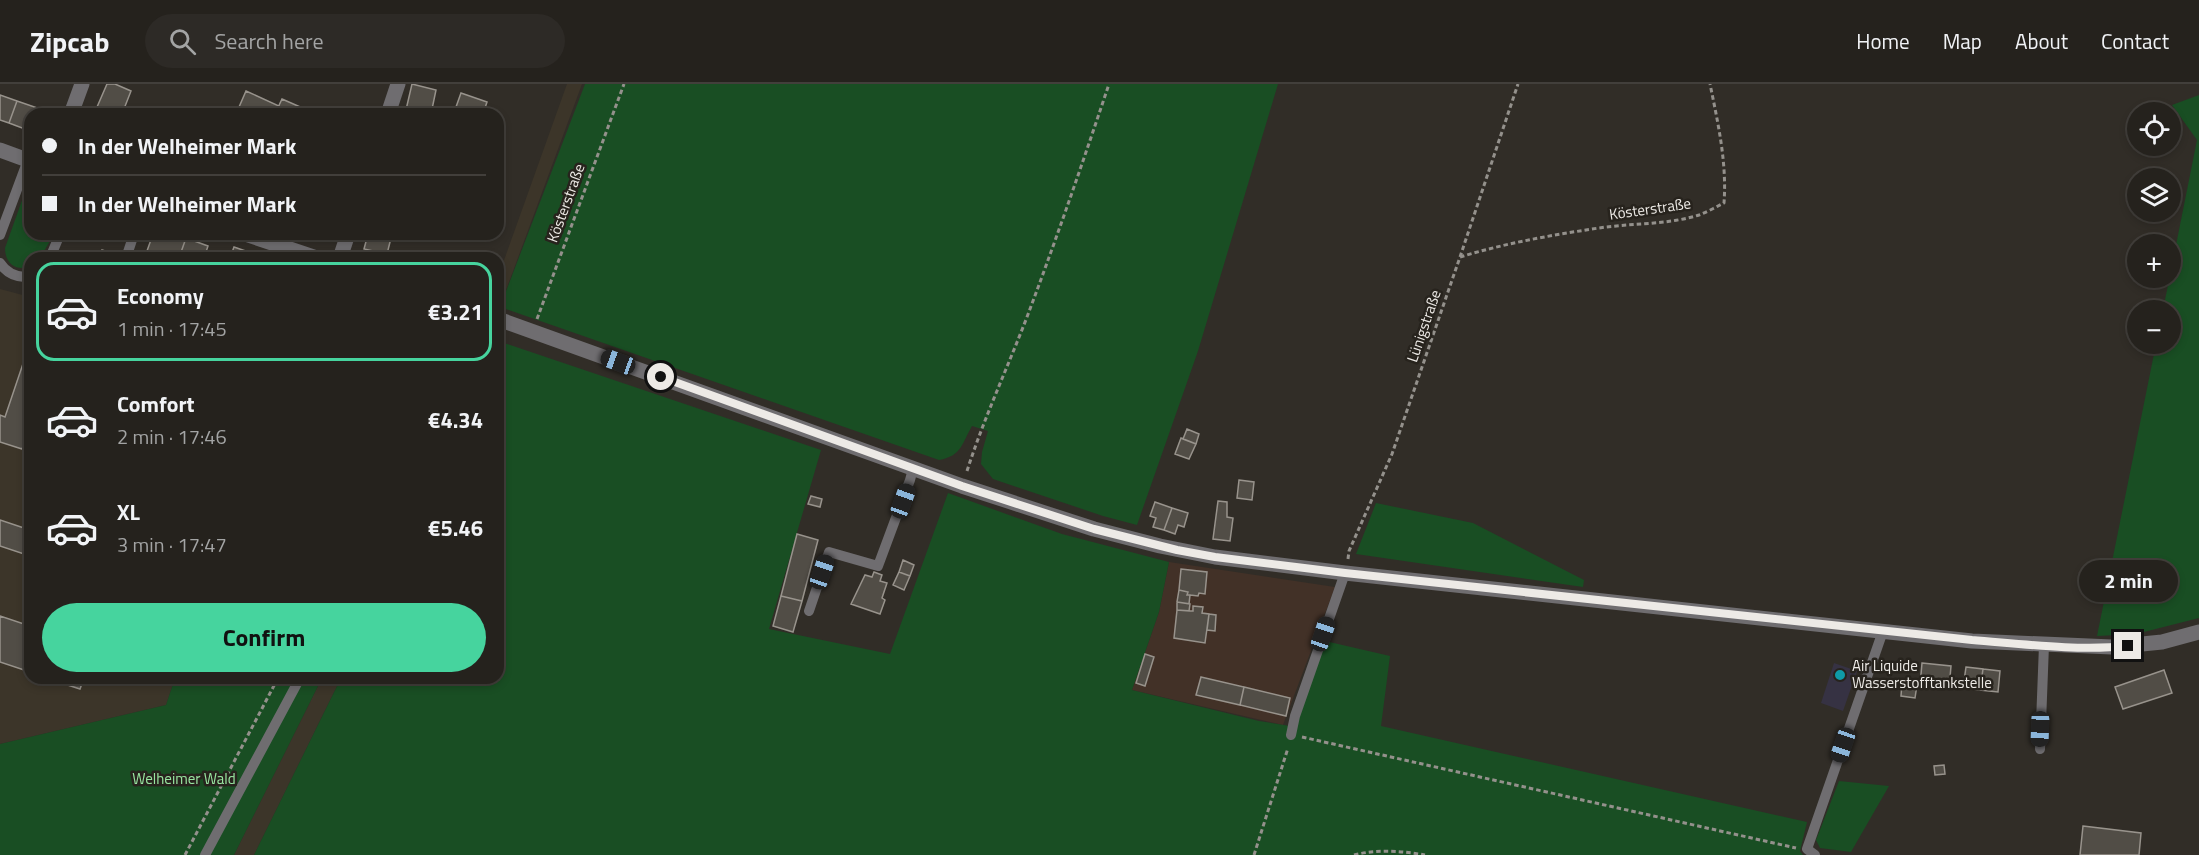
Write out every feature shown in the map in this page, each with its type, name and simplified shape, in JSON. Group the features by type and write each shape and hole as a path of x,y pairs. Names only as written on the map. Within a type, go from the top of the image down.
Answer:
{"street":[{"path":"73,108 82,84"},
{"path":"390,108 398,84"},
{"path":"0,150 24,158"},
{"path":"263,240 299,252"},
{"path":"504,321 962,486 1094,529 1215,557 1972,640 2112,647 2162,642 2199,632"}],"lane":[{"path":"0,235 24,173"},
{"path":"0,262 5,271 24,278"},
{"path":"809,611 829,552 878,566 913,469"},
{"path":"1292,735 1295,716 1345,573"},
{"path":"1811,852 1883,631"},
{"path":"2040,749 2044,645"},
{"path":"205,855 297,684"}],"path":[{"name":"Kösterstraße","path":"532,331 624,84"},
{"path":"962,486 980,429 1047,264 1109,84"},
{"name":"Lünigstraße","path":"1345,573 1350,551 1392,454 1518,84"},
{"name":"Kösterstraße","path":"1460,257 1493,247 1601,227 1670,221 1699,214 1724,203 1726,180 1710,84"},
{"path":"184,855 275,684"},
{"path":"1254,855 1292,735 1811,852"},
{"path":"1354,855 1366,852 1398,851 1425,855"}],"shaded area":[{"path":"567,84 582,84 504,296 504,260"},
{"path":"0,289 24,295 24,684 173,684 166,705 0,744"},
{"path":"1169,562 1335,587 1283,725 1132,690 1159,612"},
{"path":"1834,663 1857,671 1843,711 1821,703"},
{"path":"319,684 338,684 254,855 234,855"}],"green space":[{"path":"585,84 1278,84 1198,351 1137,525 993,479 981,464 988,431 972,426 957,452 939,460 504,308 504,297"},
{"path":"2199,95 2199,618 2136,634 2097,636 2154,354 2181,354 2181,300 2165,300 2167,288 2181,288 2181,234 2178,234 2197,140 2181,118 2180,102"},
{"path":"24,195 24,240 50,240 44,252 24,252 24,268 16,267 9,262 5,248"},
{"path":"504,343 821,450 769,629 890,654 948,493 1062,534 1169,562 1159,612 1132,690 1259,721 1296,727 1325,641 1390,656 1381,726 1807,822 1800,851 1803,855 254,855 338,684 504,684"},
{"path":"1376,503 1473,523 1584,580 1583,587 1356,554"},
{"name":"Welheimer Wald","path":"173,684 319,684 234,855 0,855 0,744 166,705"},
{"path":"1839,781 1889,786 1851,852 1820,848 1816,840"}],"building":[{"path":"107,84 115,84 131,91 124,108 97,108"},
{"path":"412,84 436,90 432,108 406,108"},
{"path":"246,91 279,106 278,108 239,108"},
{"path":"461,93 487,102 485,108 456,107"},
{"path":"0,95 17,101 9,123 0,120"},
{"path":"282,99 303,108 278,108"},
{"path":"17,101 37,108 24,108 24,129 9,123"},
{"path":"151,240 185,240 181,252 147,251"},
{"path":"185,240 208,246 206,252 181,252"},
{"path":"366,240 390,240 388,252 364,249"},
{"path":"234,247 248,252 232,252"},
{"path":"24,361 24,444 22,449 0,442 0,415 5,417"},
{"path":"1187,429 1199,434 1196,444 1183,439"},
{"path":"1181,438 1196,444 1189,459 1175,454"},
{"path":"1239,480 1254,482 1252,500 1237,498"},
{"path":"811,496 822,499 820,507 808,504"},
{"path":"1218,501 1227,502 1227,517 1233,518 1230,541 1213,539"},
{"path":"1155,502 1172,508 1164,530 1153,527 1156,518 1150,516"},
{"path":"1172,508 1188,513 1184,527 1178,525 1175,534 1164,530"},
{"path":"0,520 24,528 24,554 0,546"},
{"path":"797,534 818,540 802,601 781,596"},
{"path":"903,560 914,565 910,576 899,572"},
{"path":"1181,569 1207,572 1205,594 1187,595 1188,592 1179,590"},
{"path":"874,572 882,575 880,581 887,583 880,614 851,604 865,575 872,577"},
{"path":"899,572 910,576 904,590 893,585"},
{"path":"1179,590 1188,592 1189,604 1177,602"},
{"path":"781,596 802,601 793,632 773,626"},
{"path":"1177,602 1190,604 1189,611 1177,610"},
{"path":"1193,606 1203,607 1202,613 1209,614 1205,643 1174,638 1177,610 1193,611"},
{"path":"1209,614 1216,615 1215,631 1207,630"},
{"path":"0,616 24,624 24,670 0,662"},
{"path":"1145,654 1154,657 1145,686 1136,683"},
{"path":"1922,663 1951,666 1949,689 1920,686"},
{"path":"1966,667 1983,669 1980,690 1963,688"},
{"path":"1983,669 2000,671 1998,692 1980,690"},
{"path":"2164,670 2172,693 2123,709 2115,687"},
{"path":"1201,677 1244,687 1240,705 1196,695"},
{"path":"1902,683 1917,685 1915,698 1901,696"},
{"path":"65,684 82,684 80,689"},
{"path":"1244,687 1290,698 1286,716 1240,705"},
{"path":"1944,765 1945,774 1935,775 1934,766"},
{"path":"2083,826 2141,833 2139,855 2080,855"}],"place":[{"name":"Air Liquide Wasserstofftankstelle","path":"1840,675"}],"route":[{"path":"661,377 913,469 1094,529 1215,557 1972,640 2044,645 2128,646"}]}
